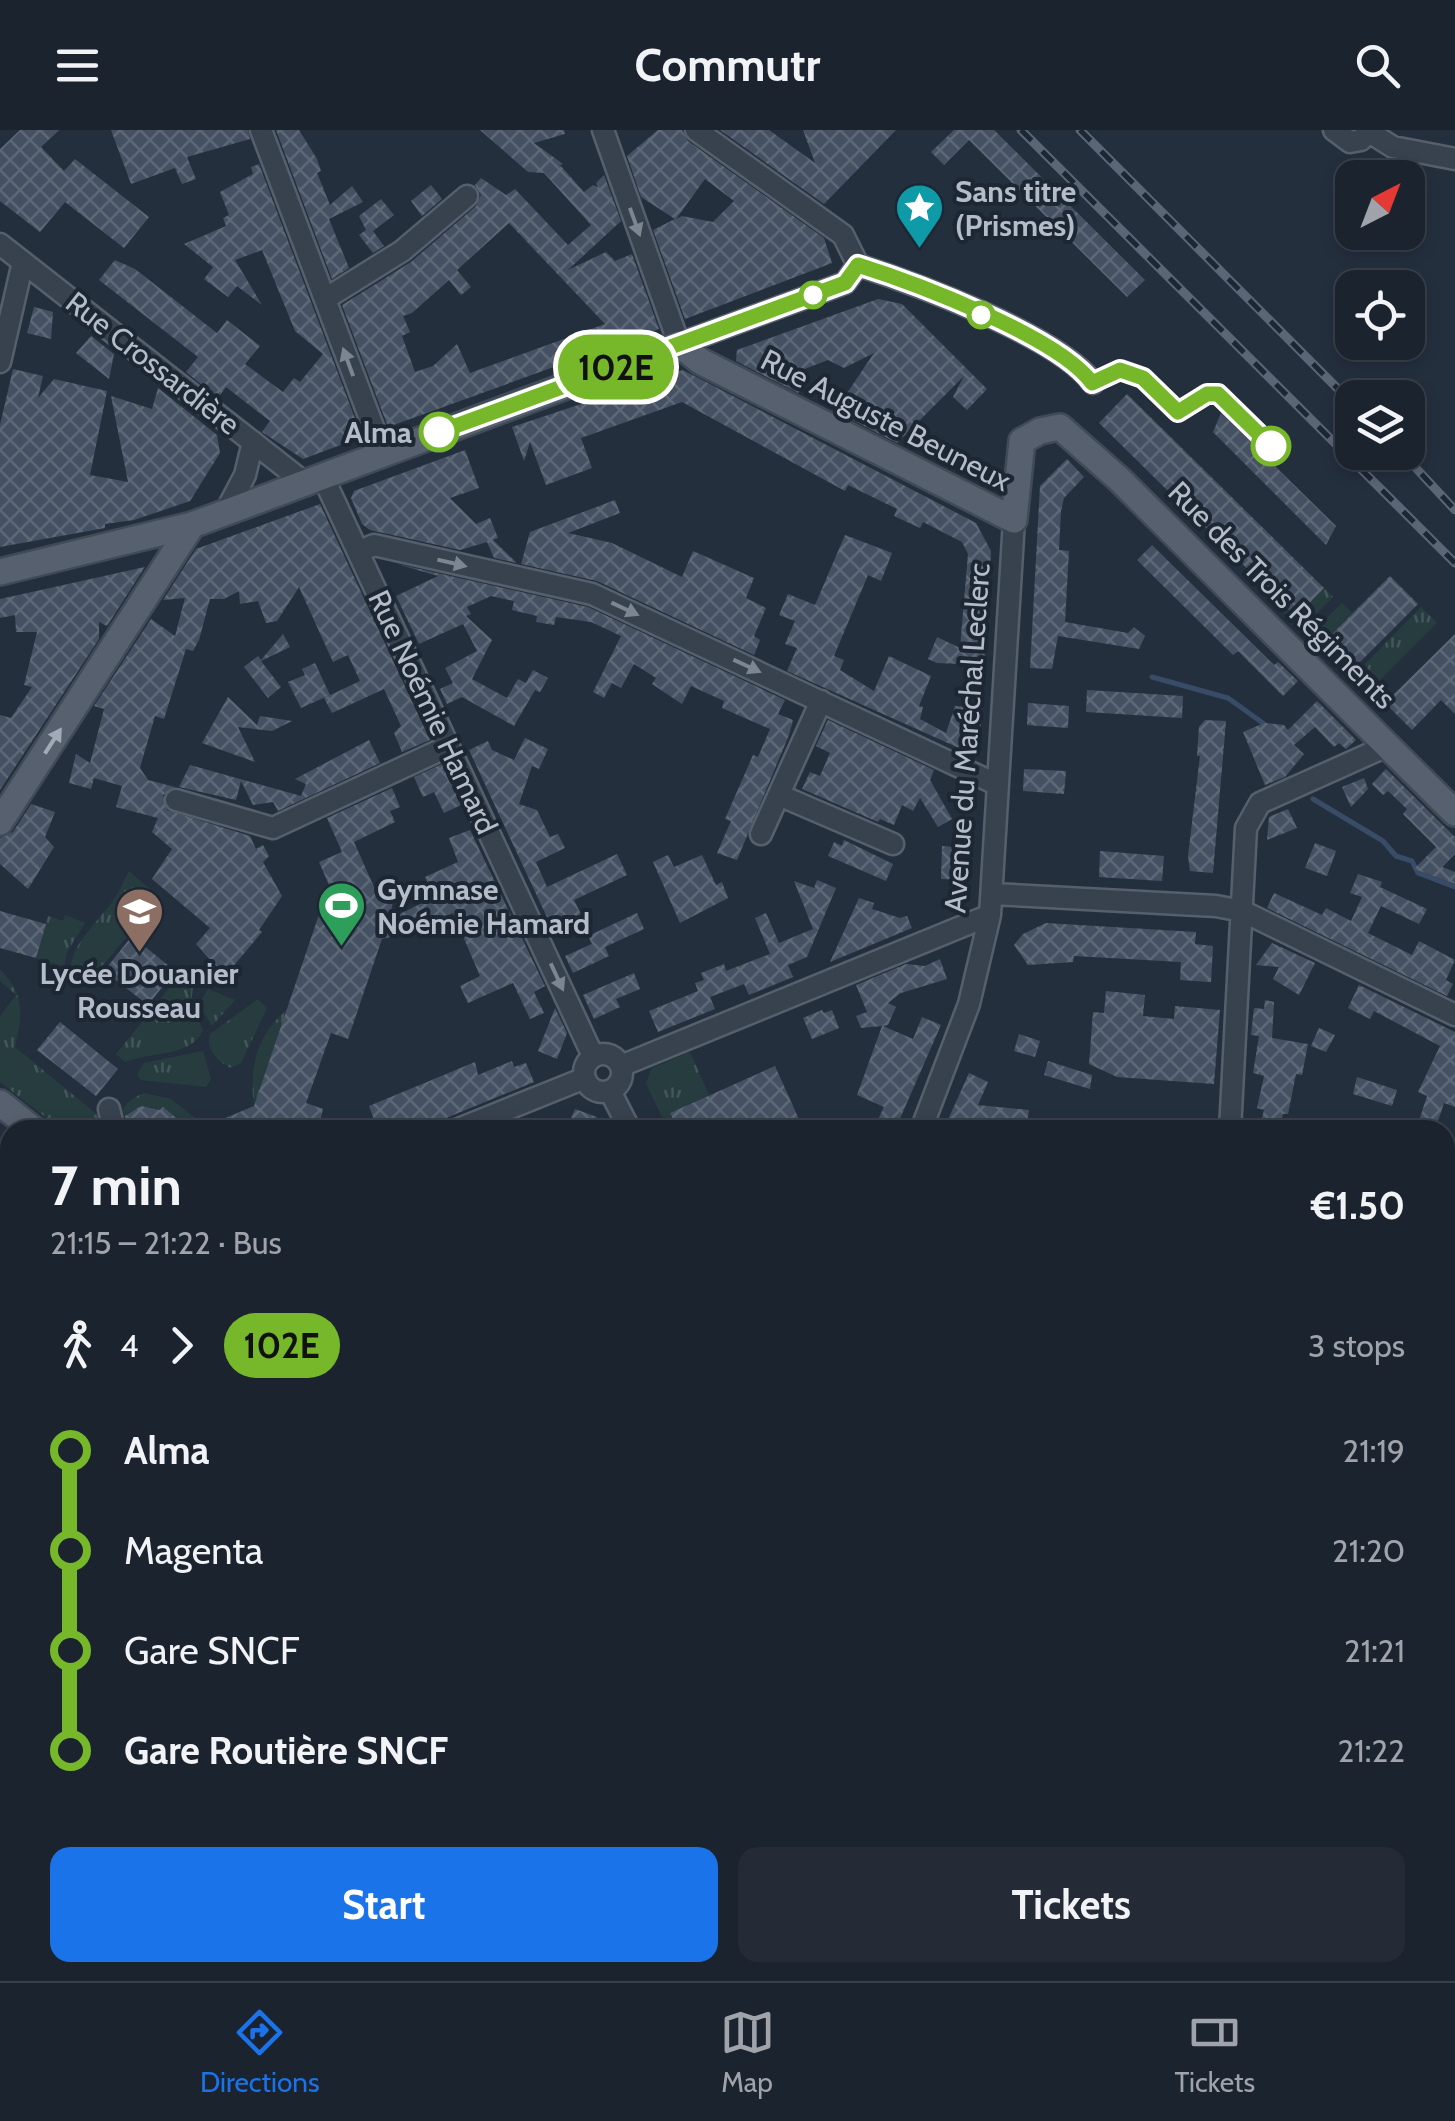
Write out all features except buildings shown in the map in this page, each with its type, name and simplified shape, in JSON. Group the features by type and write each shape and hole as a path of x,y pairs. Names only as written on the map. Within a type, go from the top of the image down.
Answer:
{"main road":[{"path":"0,572 192,525 680,344"},
{"name":"Rue Auguste Beuneux","path":"680,344 686,354 1014,520"},
{"name":"Avenue du Maréchal Leclerc","path":"1014,520 1022,441 1040,431 1060,427"},
{"name":"Rue des Trois Régiments","path":"1060,427 1120,480 1455,813"},
{"path":"0,822 192,525"},
{"path":"126,628 125,615 152,576 148,554 138,541"},
{"path":"0,1102 22,1120"}],"street":[{"path":"260,130 383,454"},
{"path":"602,130 680,344 845,283 858,265"},
{"path":"696,130 844,236 858,265 900,278 1043,343 1092,383"},
{"path":"1334,130 1350,142 1370,131 1392,146 1455,159"},
{"path":"325,299 402,251 467,196"},
{"name":"Rue Crossardière","path":"0,244 253,442 314,480"},
{"path":"0,362 23,262"},
{"path":"225,513 246,475 253,442"},
{"name":"Rue Noémie Hamard","path":"314,480 358,552 593,1056"},
{"name":"Avenue du Maréchal Leclerc","path":"924,1120 969,1004 992,904 1014,520"},
{"path":"358,552 374,546 592,594 998,785"},
{"path":"762,834 821,700"},
{"path":"176,800 273,828 449,746"},
{"path":"1231,1120 1246,828 1260,802 1359,762 1387,746"},
{"path":"779,795 893,844"},
{"path":"622,1066 992,904 1216,906 1242,911 1455,1015"},
{"path":"610,1054 622,1066 622,1078 610,1091 592,1088 584,1078 585,1066 593,1056 610,1054"},
{"path":"481,1120 584,1078"},
{"path":"610,1091 625,1120"},
{"path":"109,1109 112,1120"}],"green space":[{"path":"1324,588 1333,597 1301,629 1270,599 1274,595 1296,616"},
{"path":"1342,603 1352,613 1322,643 1335,657 1333,660 1309,636"},
{"path":"1421,607 1437,623 1380,680 1364,665"},
{"path":"129,871 159,897 104,964 77,986 71,965 74,954 113,901"},
{"path":"65,915 85,923 67,952 64,967 36,958 48,916 63,921"},
{"path":"0,969 18,996 20,1025 15,1047 102,1120 49,1120 0,1082 0,1016 16,995 0,981"},
{"path":"179,976 193,986 191,1005 203,1030 198,1039 180,1049 125,1062 116,1054"},
{"path":"208,989 235,1000 212,1026 199,1004"},
{"path":"258,999 267,1008 241,1063 231,1068 214,1054 209,1045 210,1034"},
{"path":"289,1008 254,1105 253,1077 258,1052 269,1029"},
{"path":"203,1051 211,1079 206,1087 141,1080 137,1075 144,1063"},
{"path":"690,1052 709,1095 670,1113 673,1120 663,1120 646,1083 652,1068"},
{"path":"144,1093 171,1099 197,1120 176,1120 148,1107 131,1111 121,1120 124,1107"}],"waterway":[{"path":"1152,677 1228,698 1267,726"},
{"path":"1313,799 1383,841 1396,856 1412,861 1418,873 1455,887"}],"railway":[{"path":"1021,130 1455,563"},
{"path":"1080,130 1335,386"},
{"path":"1418,470 1455,510"}],"bus line":[{"name":"102E","path":"439,432 845,283 858,265 900,278 1043,343 1085,373 1092,383 1120,370 1143,378 1178,412 1207,394 1218,394 1271,446"}],"place":[{"name":"Sans titre (Prismes)","path":"920,250"},
{"name":"Alma","path":"439,432"},
{"name":"Gymnase Noémie Hamard","path":"342,948"},
{"name":"Lycée Douanier Rousseau","path":"139,954"}]}
